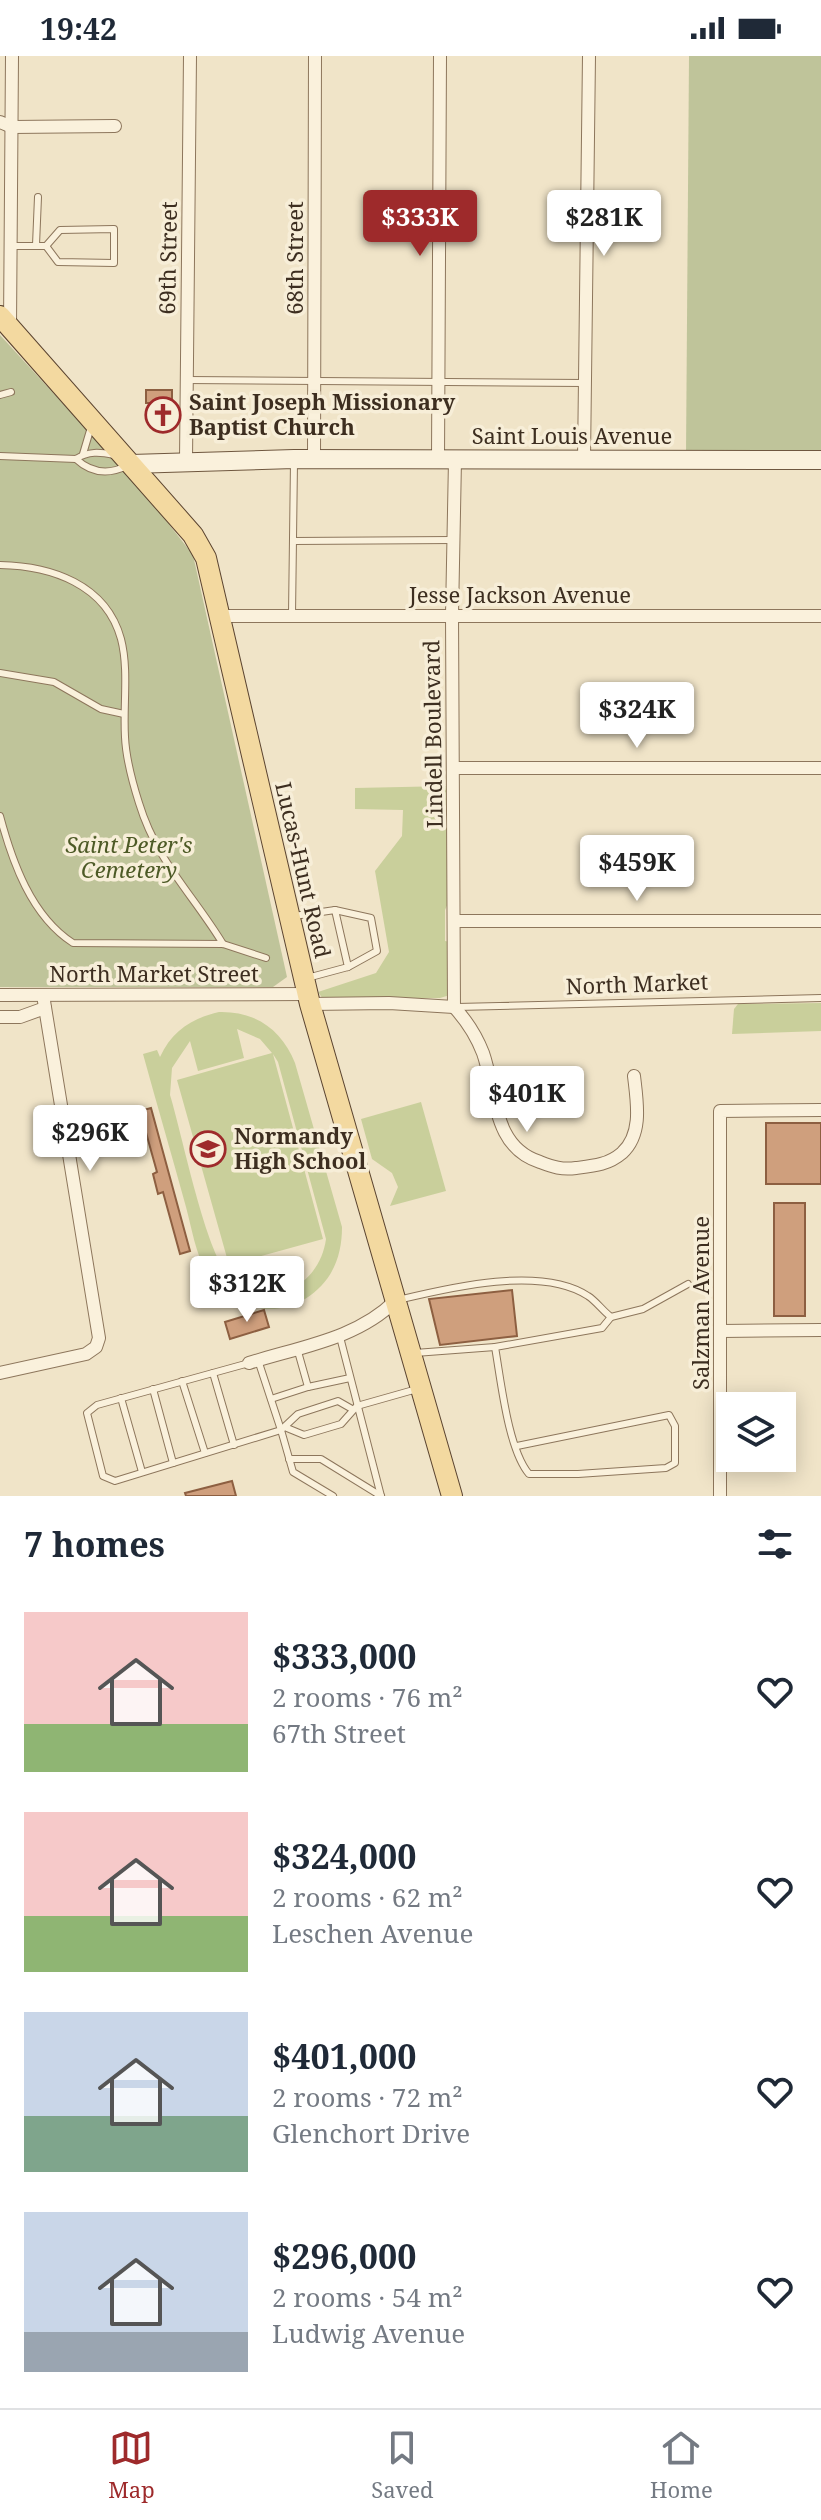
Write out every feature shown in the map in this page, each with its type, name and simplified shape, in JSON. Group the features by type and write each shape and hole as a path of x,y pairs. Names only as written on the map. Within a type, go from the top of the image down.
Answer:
{"main road":[{"name":"Lucas-Hunt Road","path":"5,320 199,544 220,616 307,993 452,1496"}],"street":[{"path":"5,320 11,246 6,198 6,124 12,56"},
{"name":"69th Street","path":"186,460 190,56"},
{"name":"68th Street","path":"314,459 315,56"},
{"name":"Lindell Boulevard","path":"440,56 436,381 454,540 454,1007"},
{"path":"584,460 589,56"},
{"path":"6,124 115,126"},
{"name":"Saint Louis Avenue","path":"131,464 294,459 821,460"},
{"name":"Jesse Jackson Avenue","path":"220,616 821,616"},
{"path":"454,768 821,768"},
{"path":"454,921 821,921"},
{"name":"North Market Street","path":"0,995 44,1002 307,993 454,1007"},
{"path":"0,1017 20,1017 44,1002 99,1338 96,1347 86,1354 0,1373"},
{"path":"454,1007 472,1027 482,1051 501,1125 510,1142 525,1157 563,1170 611,1161 633,1137 637,1121 634,1076"},
{"name":"Salzman Avenue","path":"720,1496 720,1111 821,1110"},
{"path":"254,1361 339,1335 376,1320 395,1301"},
{"path":"722,1331 821,1330"}],"lane":[{"path":"36,245 38,197"},
{"path":"11,246 46,246 58,262 114,263 114,229 60,230 46,246"},
{"path":"187,380 585,383"},
{"path":"0,395 11,392"},
{"path":"83,454 90,439 89,415"},
{"path":"76,459 83,454 101,452 131,464"},
{"path":"0,456 76,459 92,470 104,472 131,464"},
{"path":"292,615 294,459"},
{"path":"293,541 454,540"},
{"path":"0,565 24,566 67,576 98,600 121,639 124,714 131,774 148,827 176,880 223,944"},
{"path":"0,673 54,682 101,709 124,714"},
{"path":"0,816 2,837 24,882 44,915 73,943 223,944 266,958"},
{"path":"335,910 348,967"},
{"path":"289,916 335,910 371,918 377,951 307,993"},
{"name":"North Market","path":"454,1007 821,998"},
{"path":"395,1301 466,1284 505,1281 564,1285 588,1296 611,1317"},
{"path":"410,1353 495,1347 602,1328 611,1317 643,1309 688,1284"},
{"path":"339,1335 354,1408 381,1496"},
{"path":"495,1347 517,1446 521,1464 529,1474 666,1468 675,1463 675,1426 669,1415 517,1446"},
{"path":"297,1348 308,1387"},
{"path":"333,1496 293,1472 284,1429 254,1361 97,1405 87,1413 103,1476 115,1481 284,1429 298,1414 338,1401 354,1408"},
{"path":"213,1373 234,1445"},
{"path":"271,1399 350,1378"},
{"path":"182,1381 205,1453"},
{"path":"153,1389 173,1463"},
{"path":"284,1429 304,1435 341,1424 354,1408 420,1389"},
{"path":"121,1398 142,1472"},
{"path":"289,1459 321,1459 381,1496"}],"green space":[{"path":"689,56 821,56 821,452 686,453"},
{"name":"Saint Peter's Cemetery","path":"0,335 143,491 193,555 287,977 273,987 0,987"},
{"path":"449,786 450,899 445,910 445,941 450,942 450,995 440,998 323,999 318,992 376,973 389,952 375,871 402,836 403,810 355,809 355,788"},
{"path":"821,1003 821,1031 732,1034 734,1009 738,1004"},
{"path":"232,1013 256,1019 283,1041 295,1063 342,1227 340,1249 329,1277 305,1299 293,1305 266,1309 253,1307 228,1295 209,1276 195,1243 143,1054 157,1050 160,1057 177,1033 209,1015","holes":["237,1029 260,1039 272,1053 177,1080 229,1265 323,1239 273,1054 278,1062 326,1239 322,1255 309,1276 287,1290 270,1292 254,1290 238,1283 226,1272 218,1258 202,1214 170,1095 172,1068 190,1041 198,1071 244,1058"]},
{"path":"421,1102 446,1191 390,1206 398,1187 392,1173 372,1159 361,1119"}],"building":[{"name":"Saint Joseph Missionary Baptist Church","path":"146,390 172,390 172,427 154,427 154,403 146,403"},
{"path":"151,1108 190,1251 180,1254 163,1192 158,1194 153,1174 157,1172 140,1111"},
{"path":"766,1123 821,1123 821,1184 766,1184"},
{"path":"774,1203 805,1203 805,1316 774,1316"},
{"path":"512,1290 517,1336 440,1345 429,1299"},
{"path":"264,1310 269,1327 230,1339 225,1322"},
{"path":"232,1481 236,1496 186,1496 185,1493"}],"place":[{"name":"Saint Joseph Missionary Baptist Church","path":"163,415"},
{"name":"Normandy High School","path":"208,1149"}]}
